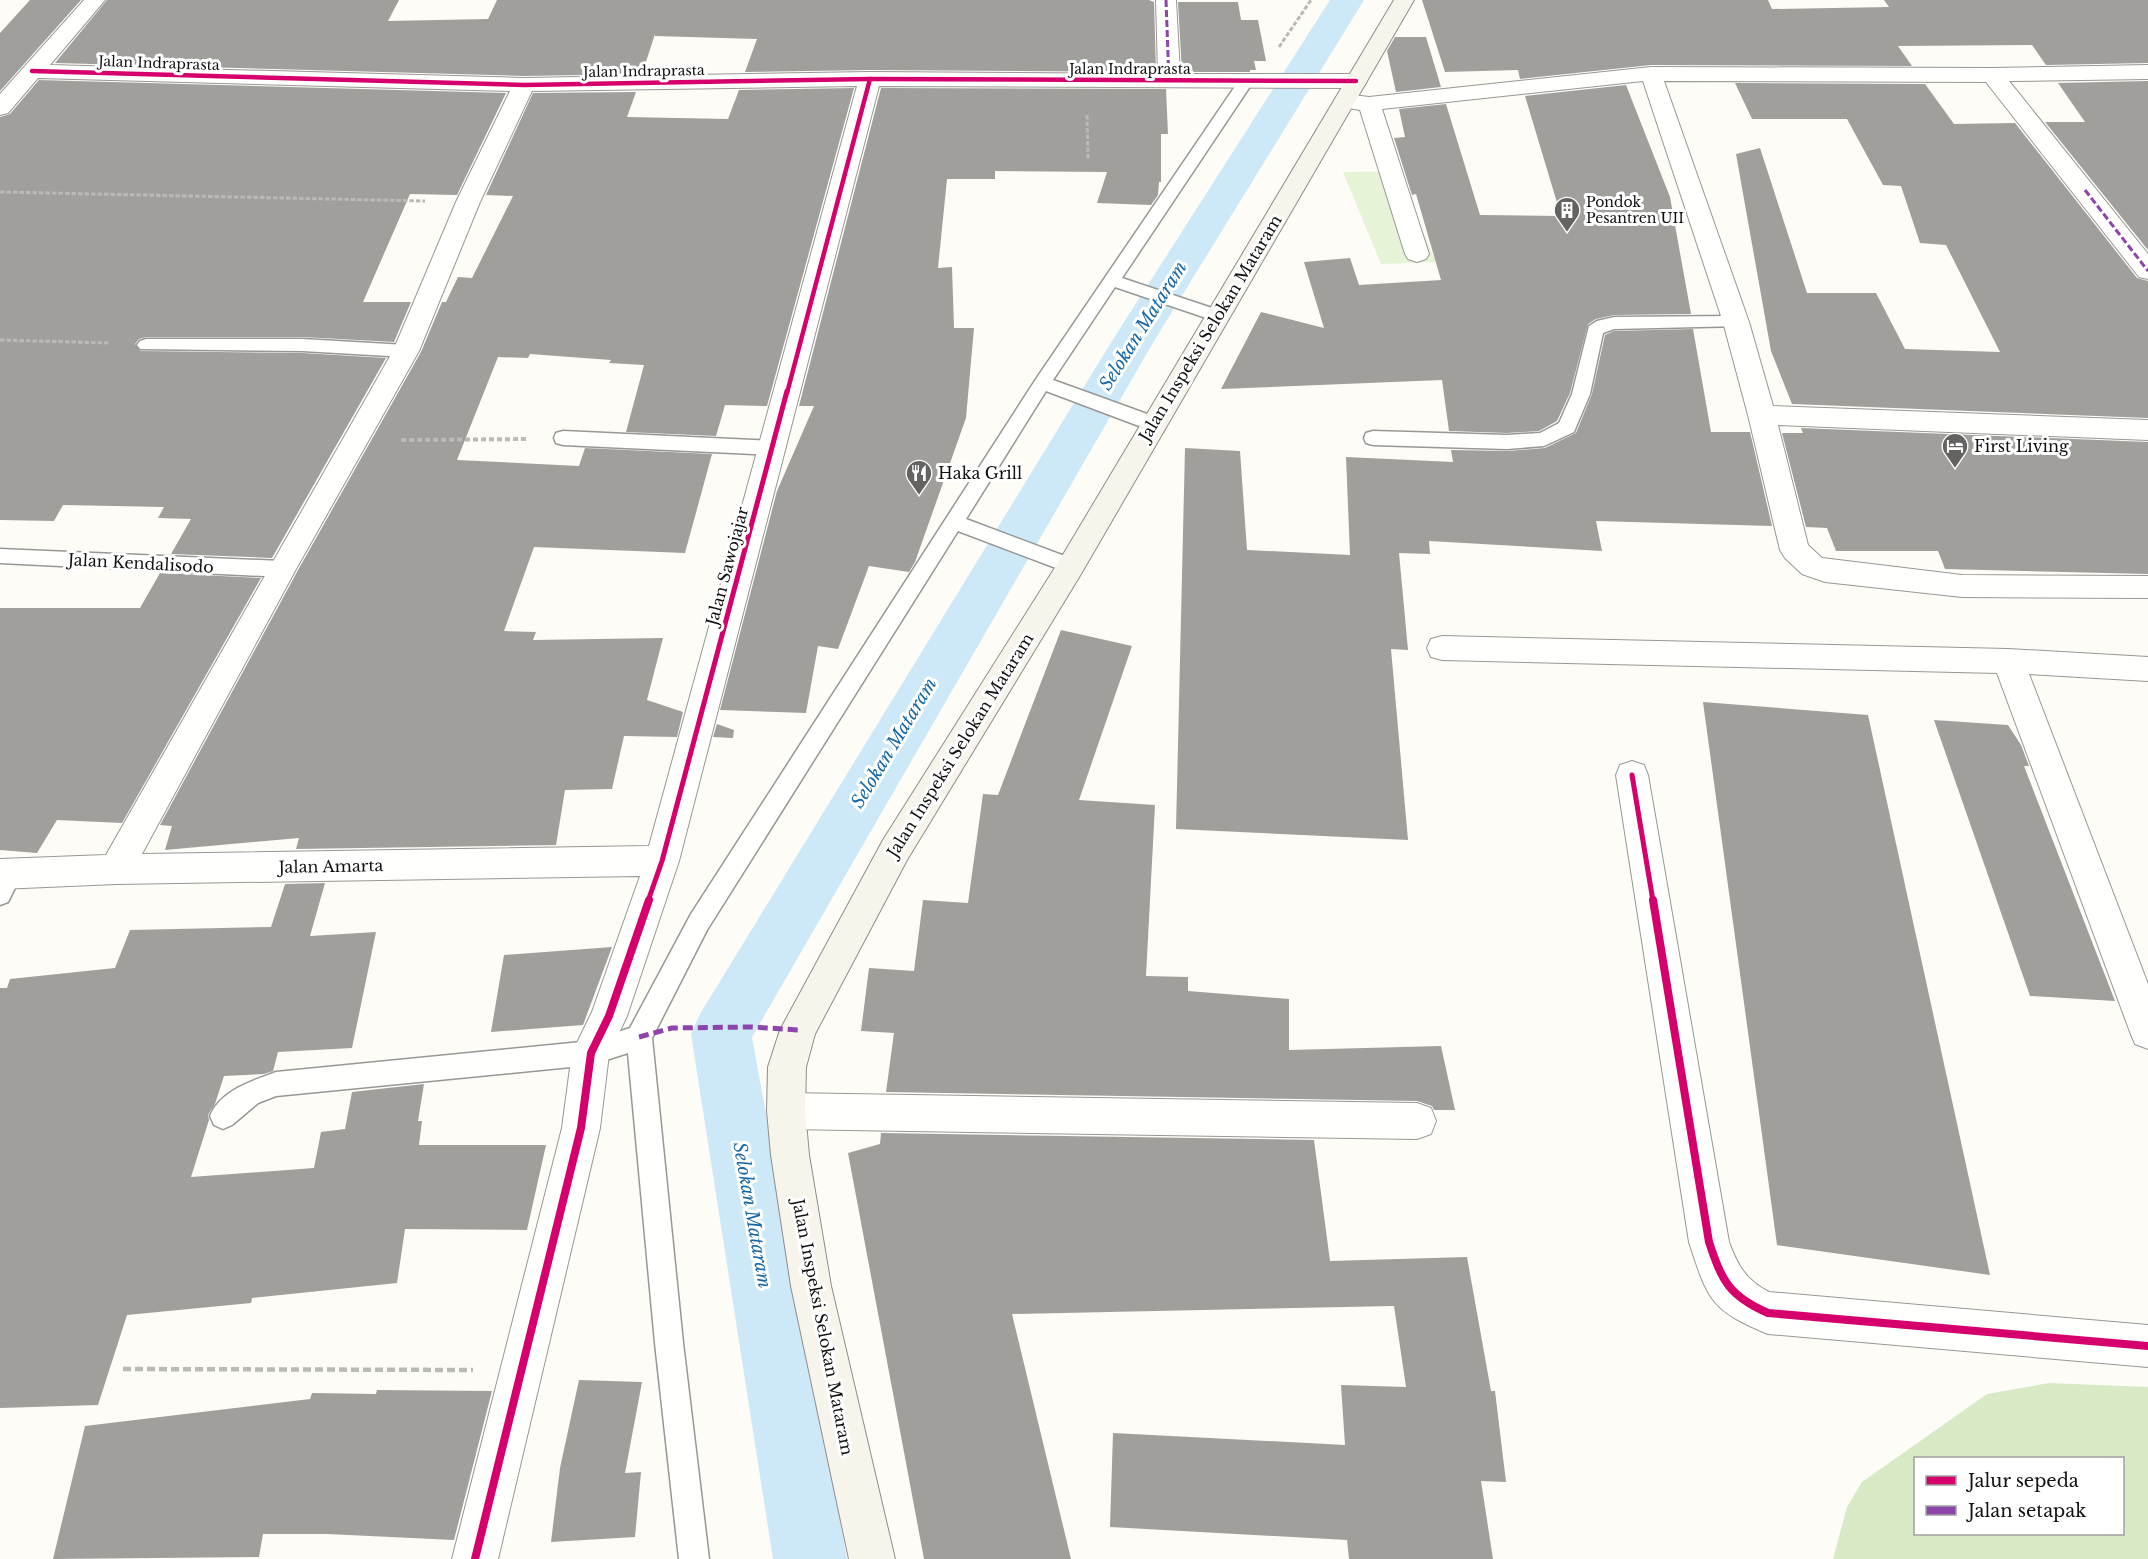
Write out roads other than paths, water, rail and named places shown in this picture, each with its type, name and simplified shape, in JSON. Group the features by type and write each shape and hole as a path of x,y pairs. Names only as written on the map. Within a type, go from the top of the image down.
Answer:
{"main road":[{"name":"Jalan Inspeksi Selokan Mataram","path":"872,1559 811,1286 789,1155 786,1111 787,1067 798,1030 895,850 1071,566 1140,419 1218,316 1357,95 1404,0"}],"street":[{"path":"0,108 8,90 32,71 95,0"},
{"path":"1166,0 1169,82"},
{"name":"Jalan Indraprasta","path":"32,71 524,85 870,80 1317,82 1357,95 1651,74 1992,75 2148,72"},
{"path":"1651,74 1736,322 1796,550 1812,566 1825,571 1962,586 2148,587"},
{"path":"1992,75 2148,271"},
{"name":"Jalan Sawojajar","path":"475,1559 581,1128 591,1053 609,1016 662,861 870,80"},
{"path":"116,869 406,351 468,202 524,85"},
{"path":"1357,95 1417,254"},
{"path":"1762,415 2148,430"},
{"path":"1442,648 2008,661 2148,669"},
{"path":"2008,661 2148,1032"},
{"path":"1632,775 1709,1242 1724,1284 1744,1303 1768,1313 2148,1346"},
{"name":"Jalan Amarta","path":"3,882 116,869 662,861"},
{"path":"786,1111 1417,1121"}],"lane":[{"path":"694,1559 669,1343 639,1037 699,922 1042,383 1111,280 1251,82"},
{"path":"1111,280 1218,316"},
{"path":"1372,438 1507,442 1544,439 1567,427 1581,394 1595,330 1603,325 1736,322"},
{"path":"146,345 302,345 406,351"},
{"path":"1042,383 1140,419"},
{"path":"563,438 772,448"},
{"path":"954,522 1071,566"},
{"name":"Jalan Kendalisodo","path":"0,556 282,569"},
{"path":"223,1116 249,1094 276,1084 591,1053 639,1037"}],"waterway":[{"name":"Selokan Mataram","path":"810,1559 721,1034 1133,341 1347,0"}],"place":[{"name":"Pondok Pesantren UII","path":"1567,233"},
{"name":"First Living","path":"1955,469"},
{"name":"Haka Grill","path":"919,496"}]}
